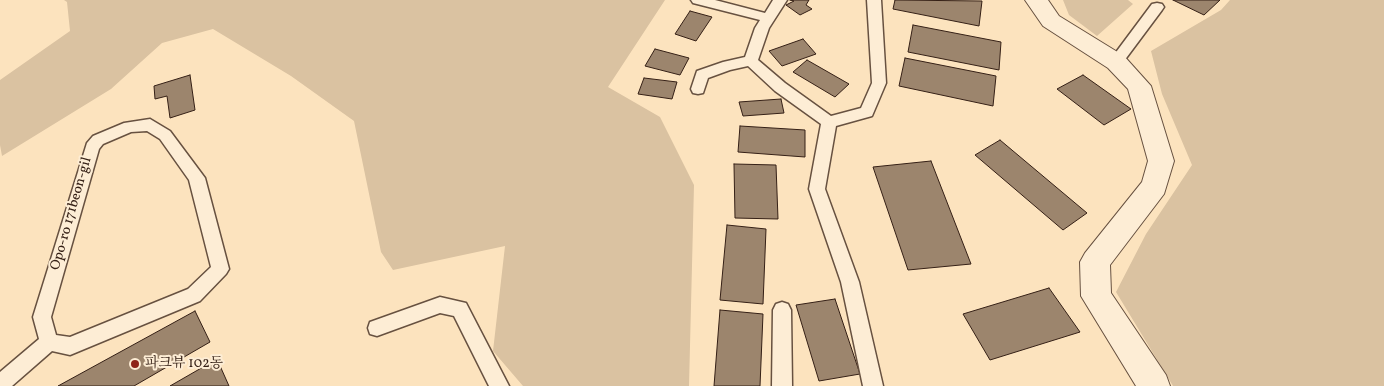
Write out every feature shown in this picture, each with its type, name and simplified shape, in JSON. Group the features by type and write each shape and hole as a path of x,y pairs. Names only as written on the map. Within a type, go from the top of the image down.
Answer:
{"street":[{"path":"1036,0 1051,21 1116,62 1139,86 1161,161 1154,186 1095,262 1096,296 1154,386"}],"lane":[{"path":"698,0 768,18"},
{"path":"751,61 762,28 780,0"},
{"path":"829,122 867,112 879,82 874,0"},
{"path":"1116,62 1157,6"},
{"path":"751,61 780,87 829,122"},
{"path":"698,90 702,74 728,65 751,61"},
{"path":"829,122 816,189 850,282 873,386"},
{"name":"Opo-ro 171beon-gil","path":"150,125 166,135 196,178 220,269 194,295 70,346 49,342 42,317 92,147 98,140 129,127 150,125"},
{"path":"377,328 440,305 460,309 499,386"},
{"path":"782,310 782,386"},
{"path":"0,384 49,342"}],"shaded area":[{"path":"64,0 665,0 608,87 660,117 694,185 689,386 523,386 493,351 505,246 393,270 381,252 354,121 291,76 213,29 162,43 111,89 2,156 0,145 0,80 70,31 67,2"},
{"path":"1063,0 1128,0 1133,4 1097,36 1069,15"},
{"path":"1230,0 1384,0 1384,386 1173,386 1116,292 1146,234 1192,165 1162,94 1151,51 1221,10"}],"building":[{"path":"790,0 809,0 806,5 812,9 800,15 786,5 794,1"},
{"path":"895,0 982,1 979,26 893,9"},
{"path":"1173,0 1220,0 1204,15"},
{"path":"690,11 712,17 696,41 675,34"},
{"path":"913,25 1001,42 999,70 908,52"},
{"path":"803,39 816,54 782,66 769,51"},
{"path":"655,49 689,58 680,75 645,66"},
{"path":"905,58 996,76 993,106 899,86"},
{"path":"807,60 849,84 835,97 793,72"},
{"path":"190,75 195,110 170,118 167,96 155,99 154,86"},
{"path":"1083,75 1131,109 1104,125 1057,89"},
{"path":"644,78 677,82 672,99 638,94"},
{"path":"781,99 784,113 743,116 739,102"},
{"path":"740,126 805,130 805,157 738,152"},
{"path":"1000,140 1087,213 1063,230 975,155"},
{"path":"931,161 971,264 908,270 873,167"},
{"path":"734,164 776,165 778,219 735,218"},
{"path":"727,225 766,229 763,304 720,300"},
{"path":"1049,288 1080,332 990,360 963,314"},
{"path":"835,299 860,374 819,381 796,305"},
{"path":"720,310 763,314 760,386 714,386"},
{"name":"파크뷰 102동","path":"195,311 210,342 134,386 58,386"},
{"path":"217,359 229,386 170,386"}],"place":[{"name":"파크뷰 102동","path":"135,364"}]}
